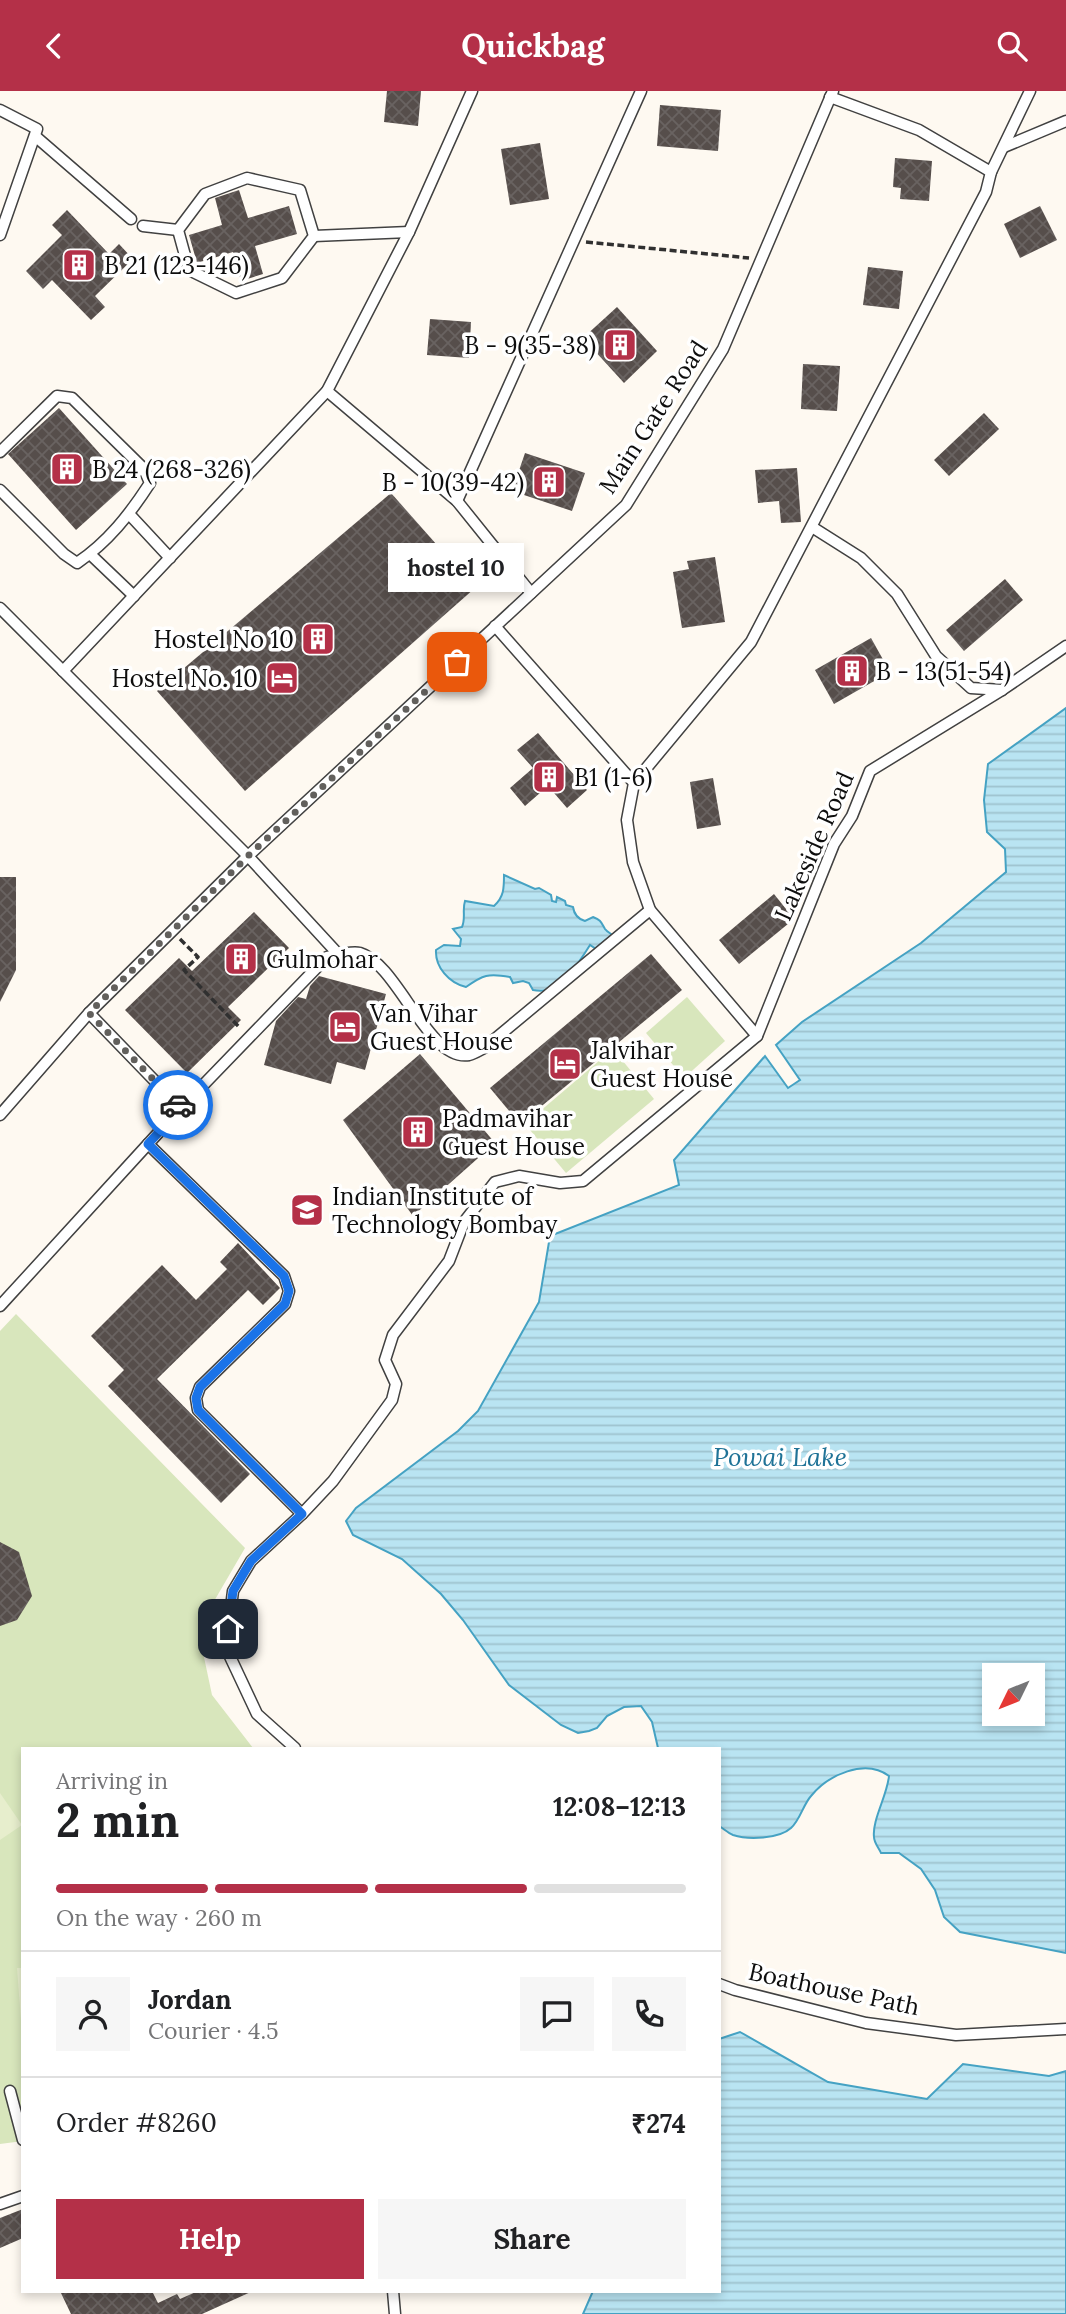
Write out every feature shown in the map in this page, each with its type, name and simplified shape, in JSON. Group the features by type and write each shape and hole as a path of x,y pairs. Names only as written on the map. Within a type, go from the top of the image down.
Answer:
{"lane":[{"path":"63,671 327,391 409,232 472,91"},
{"path":"457,501 641,91"},
{"path":"757,1036 650,910 634,862 627,820 634,783 751,642 979,205 991,172 1030,91"},
{"path":"832,94 919,130 991,172"},
{"name":"Main Gate Road","path":"0,1115 89,1013 248,856 625,505 723,349 832,94"},
{"path":"0,110 36,133 131,219"},
{"path":"1003,147 1066,121"},
{"path":"0,235 36,133"},
{"path":"178,230 205,194 247,178 300,190 314,236"},
{"path":"144,226 178,230"},
{"path":"178,230 189,269 236,293 282,278 314,236"},
{"path":"314,236 409,232"},
{"path":"327,391 457,501 531,593"},
{"path":"0,452 57,396 72,398 144,470 150,483 130,515 77,563 64,554 0,490"},
{"path":"130,515 170,558"},
{"path":"811,527 861,558 897,594 936,656 971,688 1002,690"},
{"path":"90,554 134,596"},
{"path":"0,608 248,856 339,955"},
{"path":"495,626 634,783"},
{"name":"Lakeside Road","path":"294,1747 257,1714 226,1648 233,1591 251,1561 333,1481 392,1401 397,1384 385,1360 393,1335 449,1261 464,1222 495,1182 519,1176 560,1183 583,1181 757,1036 834,844 852,816 870,771 1002,690 1066,646"},
{"path":"0,1307 181,1108 327,957 359,953 381,965 438,1042 456,1053 469,1055 484,1048 650,910"},
{"path":"89,1013 181,1108"},
{"path":"148,1144 284,1276 289,1291 285,1304 200,1387 196,1398 198,1410 302,1514"},
{"name":"Boathouse Path","path":"721,1985 866,2023 956,2035 1066,2029"},
{"path":"10,2091 21,2132"},
{"path":"0,2204 21,2197"},
{"path":"393,2293 395,2314"}],"path":[{"path":"573,241 760,259"},
{"path":"172,931 198,957 184,970 249,1038"}],"green space":[{"path":"687,997 725,1041 684,1078 646,1033"},
{"path":"613,1049 654,1099 566,1173 525,1124"},
{"path":"16,1314 245,1548 206,1615 201,1643 212,1695 252,1747 21,1747 21,2141 0,2144 0,1331"},
{"path":"0,1793 21,1826 0,1840"},
{"path":"17,1968 21,1968 21,2020"}],"water":[{"name":"Powai Lake","path":"1066,708 1066,1953 960,1932 944,1917 935,1890 921,1869 899,1853 881,1853 876,1843 875,1823 889,1776 879,1771 847,1771 827,1781 811,1796 794,1825 786,1832 755,1838 729,1833 721,1827 721,1747 658,1747 652,1722 641,1706 624,1707 607,1716 597,1728 589,1731 578,1733 561,1725 509,1685 441,1594 402,1559 353,1535 346,1521 356,1508 458,1431 478,1411 539,1302 550,1236 679,1185 674,1160 765,1056 788,1088 800,1080 776,1045 802,1022 921,943 1006,872 1005,849 987,832 984,800 988,764"},
{"path":"504,875 535,889 539,888 551,895 552,901 556,902 557,897 565,901 566,905 573,907 577,916 585,921 593,917 598,919 615,937 599,951 590,945 568,976 549,990 533,990 529,983 513,983 510,977 496,975 482,978 466,987 454,982 441,968 436,950 444,945 460,946 461,939 453,929 462,927 465,901 494,906 503,892"},
{"path":"740,2032 828,2082 927,2099 963,2064 1049,2076 1066,2071 1066,2314 583,2314 592,2293 721,2293 721,2038"}],"building":[{"path":"387,91 421,91 418,126 384,122"},
{"path":"660,105 721,110 718,151 657,146"},
{"path":"540,143 549,199 510,205 501,149"},
{"path":"895,158 932,161 929,201 900,199 901,188 893,187"},
{"path":"239,190 248,218 289,206 297,234 255,246 263,274 241,281 233,252 197,263 189,235 222,225 215,198"},
{"path":"1040,206 1057,240 1020,258 1004,224"},
{"name":"B 21 (123-146)","path":"67,210 109,254 119,244 133,259 95,296 105,307 91,320 52,280 43,289 26,271 62,235 52,225"},
{"path":"868,267 903,271 899,309 863,305"},
{"name":"B - 9(35-38)","path":"617,307 657,351 624,383 583,338"},
{"path":"430,319 471,322 469,358 427,355"},
{"path":"803,364 840,366 837,411 801,409"},
{"name":"B 24 (268-326)","path":"59,408 127,484 76,530 8,454"},
{"path":"984,413 999,429 949,476 934,460"},
{"name":"B - 10(39-42)","path":"525,453 585,473 572,511 512,491"},
{"path":"797,468 801,522 781,523 779,501 758,503 755,470"},
{"name":"Hostel No 10","path":"391,493 475,588 245,791 157,691"},
{"path":"715,557 725,622 682,628 673,572 689,569 687,561"},
{"path":"1005,579 1023,600 964,651 946,630"},
{"name":"B - 13(51-54)","path":"871,638 890,672 834,704 815,670"},
{"name":"B1 (1-6)","path":"538,733 587,790 567,808 548,786 525,806 510,788 533,768 517,750"},
{"path":"713,778 721,825 697,829 690,782"},
{"path":"0,877 16,877 16,970 0,1002"},
{"path":"774,894 794,919 739,964 719,940"},
{"path":"254,912 289,948 228,1007 241,1020 187,1073 125,1010 179,958 192,971"},
{"path":"651,954 682,990 520,1124 490,1088"},
{"path":"319,976 386,994 365,1070 337,1062 331,1084 264,1065 276,1021 298,997 306,999 310,986"},
{"name":"Padmavihar Guest House","path":"420,1054 495,1143 413,1216 343,1120"},
{"path":"238,1243 280,1288 263,1305 248,1290 157,1379 250,1474 221,1503 108,1386 124,1370 91,1336 162,1265 196,1300 227,1269 220,1262"},
{"path":"0,1542 19,1552 32,1596 17,1620 0,1626"},
{"path":"21,2210 21,2239 0,2248 0,2218"},
{"path":"61,2293 153,2293 158,2303 177,2294 180,2299 194,2293 249,2293 202,2314 71,2314"}],"way so far":[{"path":"178,1105 89,1013 248,856 457,662"}],"place":[{"name":"B 21 (123-146)","path":"79,265"},
{"name":"B - 9(35-38)","path":"620,345"},
{"name":"B 24 (268-326)","path":"67,469"},
{"name":"B - 10(39-42)","path":"549,482"},
{"name":"Hostel No 10","path":"318,639"},
{"name":"hostel 10","path":"457,662"},
{"name":"B - 13(51-54)","path":"852,671"},
{"name":"Hostel No. 10","path":"282,678"},
{"name":"B1 (1-6)","path":"549,777"},
{"name":"Gulmohar","path":"241,959"},
{"name":"Van Vihar Guest House","path":"345,1027"},
{"name":"Jalvihar Guest House","path":"565,1064"},
{"name":"Padmavihar Guest House","path":"418,1132"},
{"name":"Indian Institute of Technology Bombay","path":"307,1210"}],"route":[{"path":"178,1105 181,1108 148,1144 284,1276 289,1291 285,1304 200,1387 196,1398 198,1410 302,1514 251,1561 233,1591 228,1629"}]}
